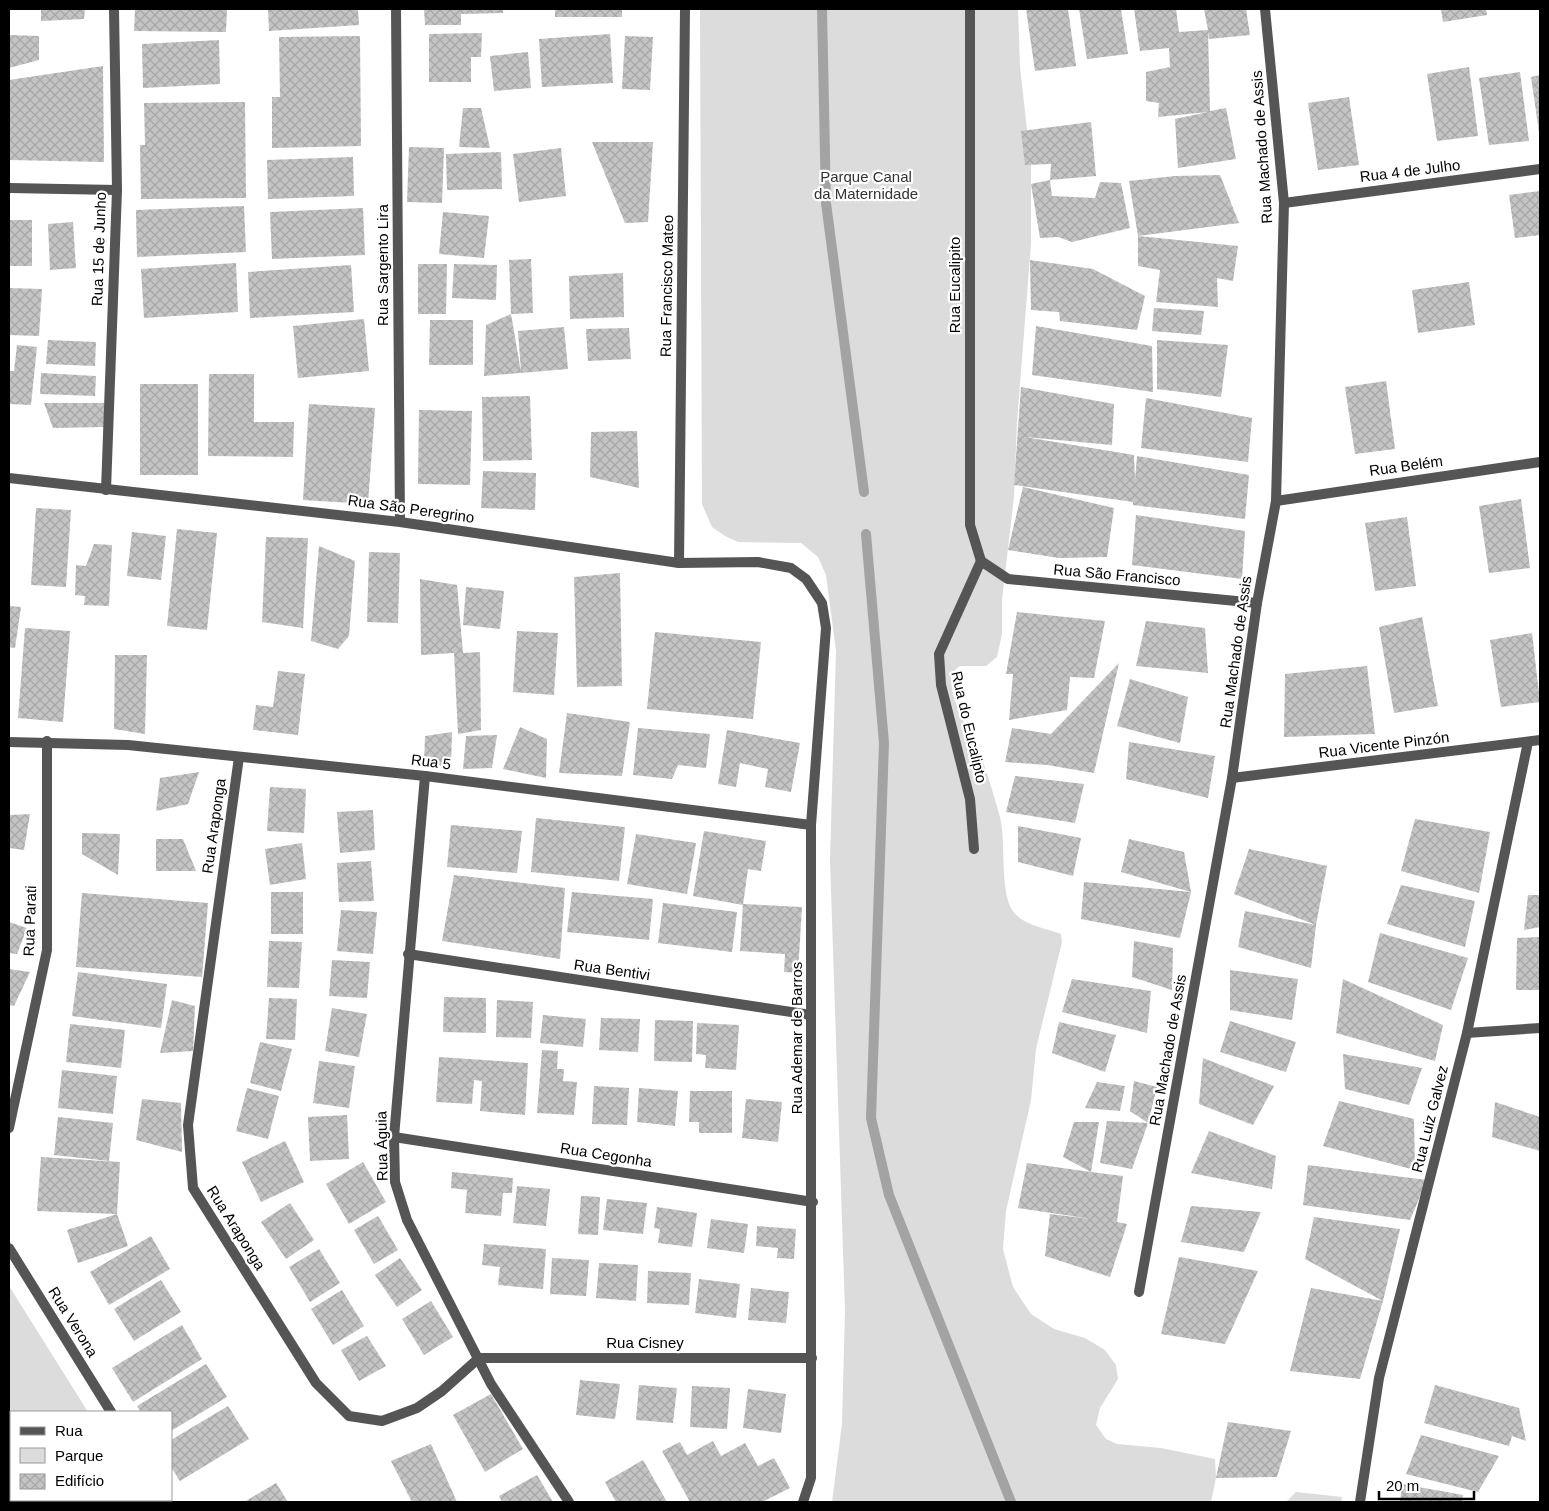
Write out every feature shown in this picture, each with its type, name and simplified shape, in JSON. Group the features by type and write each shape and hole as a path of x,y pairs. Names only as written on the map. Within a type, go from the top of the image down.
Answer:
{"street":[{"name":"Rua 15 de Junho","path":"106,490 117,190 114,9"},
{"name":"Rua Sargento Lira","path":"396,9 400,522"},
{"name":"Rua Francisco Mateo","path":"679,563 685,9"},
{"name":"Rua Eucalipito","path":"970,9 970,525 981,560"},
{"name":"Rua Machado de Assis","path":"1139,1292 1232,778 1257,603 1276,501 1284,203 1265,9"},
{"name":"Rua 4 de Julho","path":"1284,203 1540,169"},
{"path":"9,188 117,190"},
{"name":"Rua Belém","path":"1276,501 1540,462"},
{"name":"Rua São Peregrino","path":"9,478 400,522 679,563 758,562 791,568 806,579"},
{"name":"Rua São Francisco","path":"981,560 1008,579 1257,603"},
{"name":"Rua do Eucalipto","path":"974,849 970,799 941,685 939,654 981,560"},
{"name":"Rua Ademar de Barros","path":"803,1502 811,1478 813,1202 811,825 826,628 822,603 806,579"},
{"name":"Rua Vicente Pinzón","path":"1232,778 1540,740"},
{"name":"Rua 5","path":"9,742 47,741 128,745 425,776 811,825"},
{"name":"Rua Parati","path":"9,1128 46,950 47,741"},
{"name":"Rua Luiz Galvez","path":"1360,1502 1379,1378 1467,1033 1528,742"},
{"name":"Rua Araponga","path":"239,757 188,1126 193,1188 316,1383 349,1416 382,1421 417,1408 442,1391 478,1358"},
{"name":"Rua Águia","path":"425,776 408,954 394,1137 395,1182 407,1220 491,1384 569,1502"},
{"name":"Rua Bentivi","path":"408,954 811,1014"},
{"path":"1467,1033 1540,1028"},
{"name":"Rua Cegonha","path":"394,1137 813,1202"},
{"name":"Rua Verona","path":"9,1248 111,1411"},
{"name":"Rua Cisney","path":"478,1358 812,1358"}],"green space":[{"name":"Parque Canal da Maternidade","path":"700,9 1018,9 1020,67 1031,165 1031,244 1017,422 1014,497 1002,600 1002,634 997,657 986,666 960,666 951,673 951,685 957,707 983,762 1000,817 1005,888 1011,908 1021,919 1061,934 1062,942 1036,1049 1031,1100 1006,1211 1003,1249 1013,1287 1031,1314 1054,1329 1085,1338 1105,1350 1116,1365 1118,1379 1100,1408 1096,1425 1106,1439 1117,1444 1161,1448 1215,1459 1216,1478 1211,1502 832,1502 842,1424 845,1311 830,860 836,651 826,575 818,557 801,543 738,542 712,527 702,504"},
{"path":"9,1286 87,1411 10,1411 10,1501 78,1501 9,1502"},
{"path":"1296,1492 1342,1497 1341,1502 1286,1502"}],"building":[{"path":"41,9 85,9 84,19 41,21"},
{"path":"135,9 227,9 226,32 134,31"},
{"path":"268,9 358,9 359,25 269,31"},
{"path":"424,9 503,9 503,13 461,14 461,25 425,25"},
{"path":"555,9 622,9 622,17 555,17"},
{"path":"1026,9 1068,9 1076,66 1035,71"},
{"path":"1079,9 1121,9 1128,54 1087,59"},
{"path":"1134,9 1176,9 1179,32 1208,30 1204,9 1246,9 1250,35 1209,39 1208,32 1210,111 1226,108 1236,159 1178,168 1175,119 1208,112 1158,117 1159,103 1146,101 1146,72 1170,67 1169,48 1140,51"},
{"path":"1441,9 1486,9 1487,15 1443,22"},
{"path":"482,33 481,57 471,57 471,82 429,82 429,34"},
{"path":"610,34 613,83 542,87 539,39"},
{"path":"9,35 39,36 39,60 9,68"},
{"path":"360,36 361,146 272,148 272,97 280,97 279,37"},
{"path":"625,36 653,37 650,90 622,89"},
{"path":"219,40 220,84 143,88 142,44"},
{"path":"528,52 531,88 494,91 490,56"},
{"path":"103,66 104,162 9,160 9,80"},
{"path":"1469,67 1478,136 1437,141 1427,74"},
{"path":"1520,72 1529,141 1489,145 1479,78"},
{"path":"1540,75 1540,132 1539,132 1531,77"},
{"path":"1349,97 1359,165 1318,170 1308,103"},
{"path":"245,102 246,198 141,199 140,145 145,145 144,103"},
{"path":"463,108 481,108 490,148 459,147"},
{"path":"1091,122 1096,176 1050,180 1051,164 1025,165 1021,131"},
{"path":"592,142 653,142 648,222 625,223"},
{"path":"409,147 444,148 442,203 407,202"},
{"path":"561,148 566,196 519,202 513,154"},
{"path":"501,152 502,189 447,190 446,154"},
{"path":"353,157 354,196 268,199 267,160"},
{"path":"1220,175 1239,223 1138,236 1129,181 1175,176"},
{"path":"1050,180 1052,196 1095,198 1100,182 1121,183 1130,228 1072,242 1058,237 1040,238 1031,184"},
{"path":"1540,191 1540,235 1515,238 1509,195"},
{"path":"244,206 246,252 137,257 136,210"},
{"path":"363,208 365,255 272,259 270,212"},
{"path":"443,212 489,216 484,258 439,254"},
{"path":"9,220 32,220 32,266 9,266"},
{"path":"73,222 76,268 50,270 48,224"},
{"path":"1138,236 1238,246 1233,281 1217,278 1218,307 1156,302 1160,270 1138,266"},
{"path":"531,259 533,313 511,314 509,260"},
{"path":"1030,260 1093,269 1145,296 1137,330 1060,321 1059,312 1031,310"},
{"path":"236,263 238,312 144,318 141,269"},
{"path":"418,264 447,264 446,314 418,314"},
{"path":"454,264 497,265 496,300 452,298"},
{"path":"351,265 354,312 250,318 248,272"},
{"path":"623,273 624,317 570,319 569,276"},
{"path":"1469,282 1475,325 1418,333 1412,290"},
{"path":"9,288 42,289 39,336 9,335"},
{"path":"1154,308 1204,311 1201,335 1152,331"},
{"path":"511,314 521,372 518,331 564,327 568,369 484,376 486,325"},
{"path":"364,319 369,371 298,378 293,326"},
{"path":"430,320 473,320 473,365 429,365"},
{"path":"1036,326 1152,346 1153,392 1032,375"},
{"path":"629,328 631,359 588,361 586,329"},
{"path":"48,340 96,342 95,366 46,364"},
{"path":"1157,340 1228,345 1221,397 1157,389"},
{"path":"17,345 37,347 31,405 9,404 9,371 14,371"},
{"path":"41,373 96,376 95,396 40,394"},
{"path":"209,374 254,374 254,422 294,422 293,457 208,456"},
{"path":"1386,381 1395,449 1355,454 1345,387"},
{"path":"140,384 198,384 198,475 140,475"},
{"path":"1021,387 1114,404 1112,445 1025,437 1134,455 1135,480 1137,456 1249,475 1245,519 1133,505 1133,502 1014,485"},
{"path":"530,396 532,460 483,461 482,397"},
{"path":"1146,398 1252,418 1248,462 1141,448"},
{"path":"44,403 104,403 104,427 53,428"},
{"path":"309,404 375,408 368,504 303,500"},
{"path":"419,410 472,411 470,485 418,484"},
{"path":"637,431 639,488 590,477 591,432"},
{"path":"483,471 536,473 535,510 481,508"},
{"path":"1023,487 1114,508 1107,557 1059,558 1008,550"},
{"path":"1521,499 1530,568 1489,573 1479,506"},
{"path":"36,508 71,510 66,587 31,585"},
{"path":"1136,515 1245,531 1242,579 1132,565"},
{"path":"1407,517 1416,586 1375,591 1365,523"},
{"path":"177,529 217,533 207,630 167,626"},
{"path":"132,532 166,536 161,580 127,576"},
{"path":"266,537 308,538 303,628 262,622"},
{"path":"94,544 112,545 109,606 84,605 85,596 75,595 76,565 86,566"},
{"path":"319,546 355,561 349,636 338,649 311,641"},
{"path":"369,552 400,553 398,623 367,622"},
{"path":"620,573 622,686 577,687 574,577"},
{"path":"420,579 457,585 463,653 480,652 481,730 458,734 454,653 421,655"},
{"path":"466,587 504,591 500,629 463,625"},
{"path":"9,606 21,607 15,648 9,647"},
{"path":"1017,612 1105,621 1094,678 1070,677 1067,710 1009,720 1013,674 1006,674"},
{"path":"1422,617 1438,706 1394,713 1379,627"},
{"path":"1146,621 1205,628 1208,673 1136,666"},
{"path":"25,628 70,631 63,722 18,718"},
{"path":"517,631 558,633 554,695 513,692"},
{"path":"655,632 761,642 753,719 647,709"},
{"path":"1532,633 1540,702 1501,707 1490,640"},
{"path":"115,655 147,655 145,734 114,729"},
{"path":"1119,663 1094,773 1047,765 1005,762 1012,728 1051,734"},
{"path":"1367,666 1375,734 1284,737 1285,674"},
{"path":"278,671 305,674 298,735 253,730 256,705 273,707"},
{"path":"1130,679 1188,697 1180,743 1117,726"},
{"path":"567,713 630,722 622,776 559,773"},
{"path":"520,727 547,739 546,778 503,769"},
{"path":"638,728 710,734 706,768 678,765 672,779 633,775"},
{"path":"727,730 800,743 791,792 765,787 768,769 740,763 736,787 718,784"},
{"path":"452,732 451,767 424,764 425,736"},
{"path":"497,735 492,768 463,769 466,736"},
{"path":"1129,742 1215,756 1208,798 1126,779"},
{"path":"199,772 188,804 156,811 160,778"},
{"path":"1015,776 1084,784 1075,823 1006,812"},
{"path":"270,787 306,789 304,833 267,831"},
{"path":"373,810 375,850 340,853 337,812"},
{"path":"30,814 24,850 9,848 9,815"},
{"path":"536,818 625,827 619,881 531,872"},
{"path":"1415,819 1490,832 1479,893 1401,871"},
{"path":"451,825 522,831 517,873 447,867"},
{"path":"1018,826 1081,838 1073,876 1018,862"},
{"path":"704,831 766,841 761,871 748,869 743,905 693,896"},
{"path":"82,833 120,834 118,875 82,854"},
{"path":"636,834 696,843 687,894 627,884"},
{"path":"156,839 183,839 196,871 156,871"},
{"path":"1129,839 1184,852 1191,892 1121,872"},
{"path":"302,843 306,879 270,885 265,849"},
{"path":"1249,849 1327,866 1316,925 1234,894"},
{"path":"371,861 374,901 339,902 337,863"},
{"path":"454,875 565,888 560,959 442,941"},
{"path":"1084,882 1191,892 1180,938 1081,919"},
{"path":"1401,885 1475,901 1465,947 1387,924"},
{"path":"271,892 303,892 303,934 271,934"},
{"path":"572,892 653,899 649,940 567,932"},
{"path":"82,893 208,903 202,977 76,967"},
{"path":"1528,895 1540,895 1540,927 1524,930"},
{"path":"663,903 737,912 732,952 658,943"},
{"path":"743,904 802,907 798,973 784,972 785,954 740,951"},
{"path":"341,910 377,912 373,954 337,951"},
{"path":"1245,911 1316,925 1311,968 1238,947"},
{"path":"9,922 27,928 17,954 9,953"},
{"path":"1380,933 1468,958 1451,1010 1368,982"},
{"path":"1540,937 1540,990 1516,990 1517,938"},
{"path":"269,941 302,942 299,988 267,987"},
{"path":"1134,941 1173,948 1172,990 1132,977"},
{"path":"332,960 370,962 367,998 329,996"},
{"path":"9,969 30,972 14,1006 9,1005"},
{"path":"1230,970 1298,979 1292,1020 1230,1010"},
{"path":"78,972 167,984 161,1028 72,1016"},
{"path":"1072,979 1151,991 1147,1033 1062,1012"},
{"path":"1343,979 1443,1025 1435,1061 1336,1033"},
{"path":"444,997 486,998 486,1033 443,1032"},
{"path":"269,998 297,999 295,1040 266,1039"},
{"path":"172,1000 195,1006 193,1051 160,1053"},
{"path":"497,1000 533,1002 531,1038 496,1037"},
{"path":"332,1008 367,1014 359,1057 325,1051"},
{"path":"543,1015 586,1019 583,1047 540,1043"},
{"path":"601,1018 640,1019 638,1052 599,1050"},
{"path":"655,1020 693,1021 692,1062 654,1061"},
{"path":"1230,1021 1296,1042 1286,1072 1220,1052"},
{"path":"1059,1022 1116,1035 1105,1072 1052,1053"},
{"path":"697,1023 739,1025 736,1070 705,1068 706,1055 696,1054"},
{"path":"70,1024 125,1030 121,1068 66,1062"},
{"path":"260,1042 292,1049 281,1091 250,1083"},
{"path":"542,1050 558,1051 557,1069 564,1069 563,1081 577,1082 574,1115 537,1113"},
{"path":"1343,1054 1422,1068 1409,1105 1345,1089"},
{"path":"439,1057 528,1063 525,1115 480,1111 482,1081 474,1080 472,1104 436,1102"},
{"path":"1203,1058 1274,1086 1253,1125 1199,1104"},
{"path":"319,1061 355,1066 349,1108 313,1103"},
{"path":"62,1070 117,1076 113,1114 58,1108"},
{"path":"1134,1081 1157,1087 1148,1123 1130,1111"},
{"path":"1097,1082 1125,1086 1120,1111 1085,1108"},
{"path":"594,1086 629,1088 627,1125 592,1124"},
{"path":"247,1088 279,1096 268,1139 236,1131"},
{"path":"639,1088 678,1091 675,1126 637,1122"},
{"path":"690,1091 732,1091 732,1133 699,1133 699,1122 689,1122"},
{"path":"142,1099 181,1103 182,1152 136,1140"},
{"path":"746,1099 782,1102 778,1142 742,1138"},
{"path":"1339,1101 1414,1119 1415,1170 1323,1146"},
{"path":"1495,1102 1540,1117 1540,1151 1492,1137"},
{"path":"347,1115 349,1159 310,1161 308,1117"},
{"path":"58,1117 113,1123 109,1161 54,1155"},
{"path":"1107,1121 1148,1123 1132,1169 1100,1163"},
{"path":"1074,1122 1099,1122 1091,1172 1063,1157"},
{"path":"1209,1131 1276,1156 1272,1189 1191,1173"},
{"path":"285,1141 304,1182 261,1202 242,1162"},
{"path":"41,1157 120,1162 117,1214 37,1211"},
{"path":"363,1162 386,1202 349,1224 326,1184"},
{"path":"1027,1163 1123,1176 1117,1222 1127,1224 1110,1277 1045,1256 1050,1214 1092,1219 1018,1208"},
{"path":"1308,1165 1427,1180 1410,1220 1303,1205"},
{"path":"452,1172 513,1178 512,1193 503,1193 501,1216 465,1213 467,1190 451,1188"},
{"path":"517,1186 550,1189 546,1226 513,1223"},
{"path":"581,1196 600,1197 598,1235 578,1234"},
{"path":"607,1199 647,1203 643,1234 603,1230"},
{"path":"290,1203 314,1240 286,1259 261,1222"},
{"path":"1191,1206 1261,1212 1244,1252 1181,1242"},
{"path":"657,1207 697,1213 692,1247 658,1243 660,1229 654,1228"},
{"path":"117,1214 128,1246 78,1263 67,1230"},
{"path":"378,1216 398,1250 374,1264 354,1230"},
{"path":"1314,1217 1400,1229 1383,1301 1305,1259"},
{"path":"711,1219 748,1224 744,1253 707,1248"},
{"path":"757,1226 796,1229 794,1259 777,1258 778,1248 756,1246"},
{"path":"151,1236 170,1269 109,1305 90,1272"},
{"path":"484,1244 546,1249 543,1289 498,1285 500,1267 482,1265"},
{"path":"319,1249 340,1283 310,1302 289,1267"},
{"path":"1179,1257 1258,1271 1225,1344 1161,1334"},
{"path":"400,1258 422,1290 397,1307 375,1275"},
{"path":"552,1258 589,1260 586,1296 550,1294"},
{"path":"599,1263 638,1265 636,1301 596,1298"},
{"path":"648,1271 691,1273 689,1305 647,1303"},
{"path":"699,1279 740,1284 736,1318 695,1313"},
{"path":"161,1280 181,1312 134,1341 114,1309"},
{"path":"751,1288 789,1292 786,1323 748,1320"},
{"path":"1311,1288 1383,1301 1360,1379 1290,1371"},
{"path":"342,1290 364,1326 333,1345 311,1309"},
{"path":"431,1301 453,1337 424,1355 402,1319"},
{"path":"182,1325 202,1359 133,1402 112,1368"},
{"path":"367,1336 386,1366 359,1381 341,1350"},
{"path":"206,1364 227,1397 172,1430 172,1411 140,1411 137,1406"},
{"path":"580,1380 620,1384 615,1419 576,1415"},
{"path":"639,1385 677,1388 673,1423 636,1420"},
{"path":"1435,1385 1519,1408 1526,1441 1512,1436 1509,1446 1424,1423"},
{"path":"692,1386 730,1388 727,1429 690,1427"},
{"path":"748,1389 786,1394 781,1433 743,1428"},
{"path":"491,1394 523,1449 485,1472 453,1415"},
{"path":"228,1406 249,1439 180,1481 172,1469 172,1439"},
{"path":"1228,1422 1291,1431 1277,1477 1216,1478"},
{"path":"1421,1435 1499,1456 1478,1492 1406,1474"},
{"path":"713,1441 721,1456 745,1443 758,1466 774,1458 790,1488 762,1502 690,1502 662,1451 680,1442 687,1455"},
{"path":"431,1444 457,1502 412,1502 391,1461"},
{"path":"643,1460 667,1502 616,1502 605,1482"},
{"path":"537,1475 553,1502 502,1502 499,1496"},
{"path":"276,1483 288,1502 244,1502"},
{"path":"1402,1484 1463,1495 1462,1502 1400,1502"}],"waterway":[{"path":"822,9 826,203 864,492"},
{"path":"866,534 884,743 871,1118 889,1195 1011,1502"}]}
